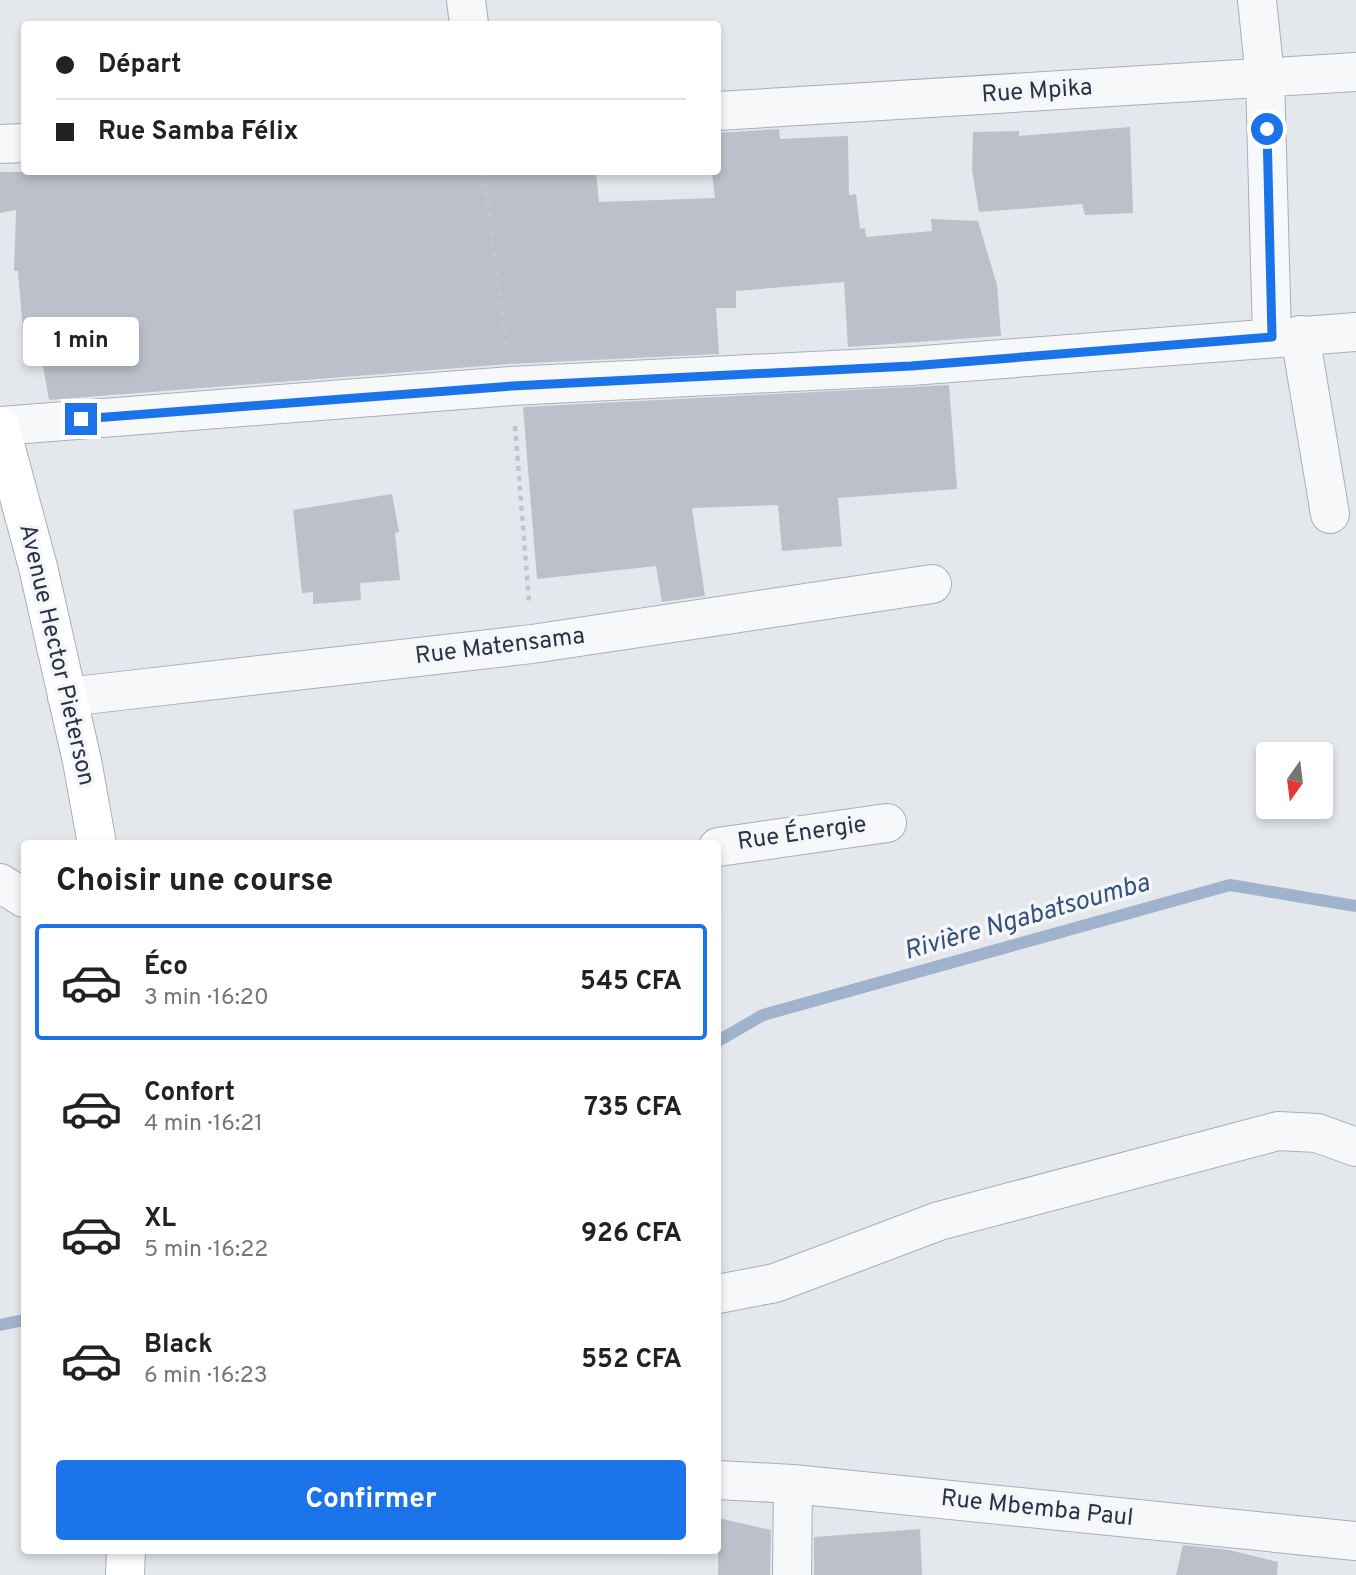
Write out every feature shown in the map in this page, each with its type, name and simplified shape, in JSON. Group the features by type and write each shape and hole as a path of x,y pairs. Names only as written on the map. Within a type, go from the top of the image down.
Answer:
{"street":[{"path":"466,0 468,21"},
{"path":"1257,0 1286,336 1330,514"},
{"name":"Rue Mpika","path":"721,111 1356,72"},
{"path":"0,144 21,143"},
{"path":"0,426 512,386 911,366 1356,332"},
{"name":"Avenue Hector Pieterson","path":"0,426 38,567 96,840"},
{"name":"Rue Matensama","path":"67,696 532,644 932,584"},
{"name":"Rue Énergie","path":"721,847 887,822"},
{"path":"0,883 21,896"},
{"path":"721,1293 775,1283 939,1221 1278,1131 1317,1133 1356,1147"},
{"name":"Rue Mbemba Paul","path":"721,1480 793,1484 1356,1541"},
{"path":"792,1575 793,1484"},
{"path":"125,1575 126,1554"}],"building":[{"path":"1130,127 1133,213 1085,215 1082,204 979,212 972,170 973,132 1019,131 1019,136"},
{"path":"779,129 780,139 848,136 849,195 856,194 860,229 865,228 866,237 932,231 931,219 978,221 997,285 1001,336 848,347 844,282 736,291 736,308 716,308 719,354 509,364 49,400 39,343 24,344 18,271 14,271 16,210 0,213 0,172 21,172 21,175 596,175 599,202 715,198 712,175 721,175 721,133"},
{"path":"949,385 957,489 838,498 842,546 782,551 778,505 692,508 705,596 662,602 656,566 537,579 523,407"},
{"path":"392,494 399,532 395,533 400,580 360,583 361,600 313,604 313,592 302,593 293,510"},
{"path":"721,1519 771,1530 770,1575 718,1575"},
{"path":"920,1529 922,1575 814,1575 814,1537"},
{"path":"1183,1545 1229,1550 1278,1562 1277,1575 1176,1575"}],"waterway":[{"name":"Rivière Ngabatsoumba","path":"721,1039 763,1015 1230,885 1356,906"},
{"name":"Rivière Ngabatsoumba","path":"0,1325 21,1321"}],"route":[{"path":"81,419 512,386 911,366 1272,337 1267,129"}]}
